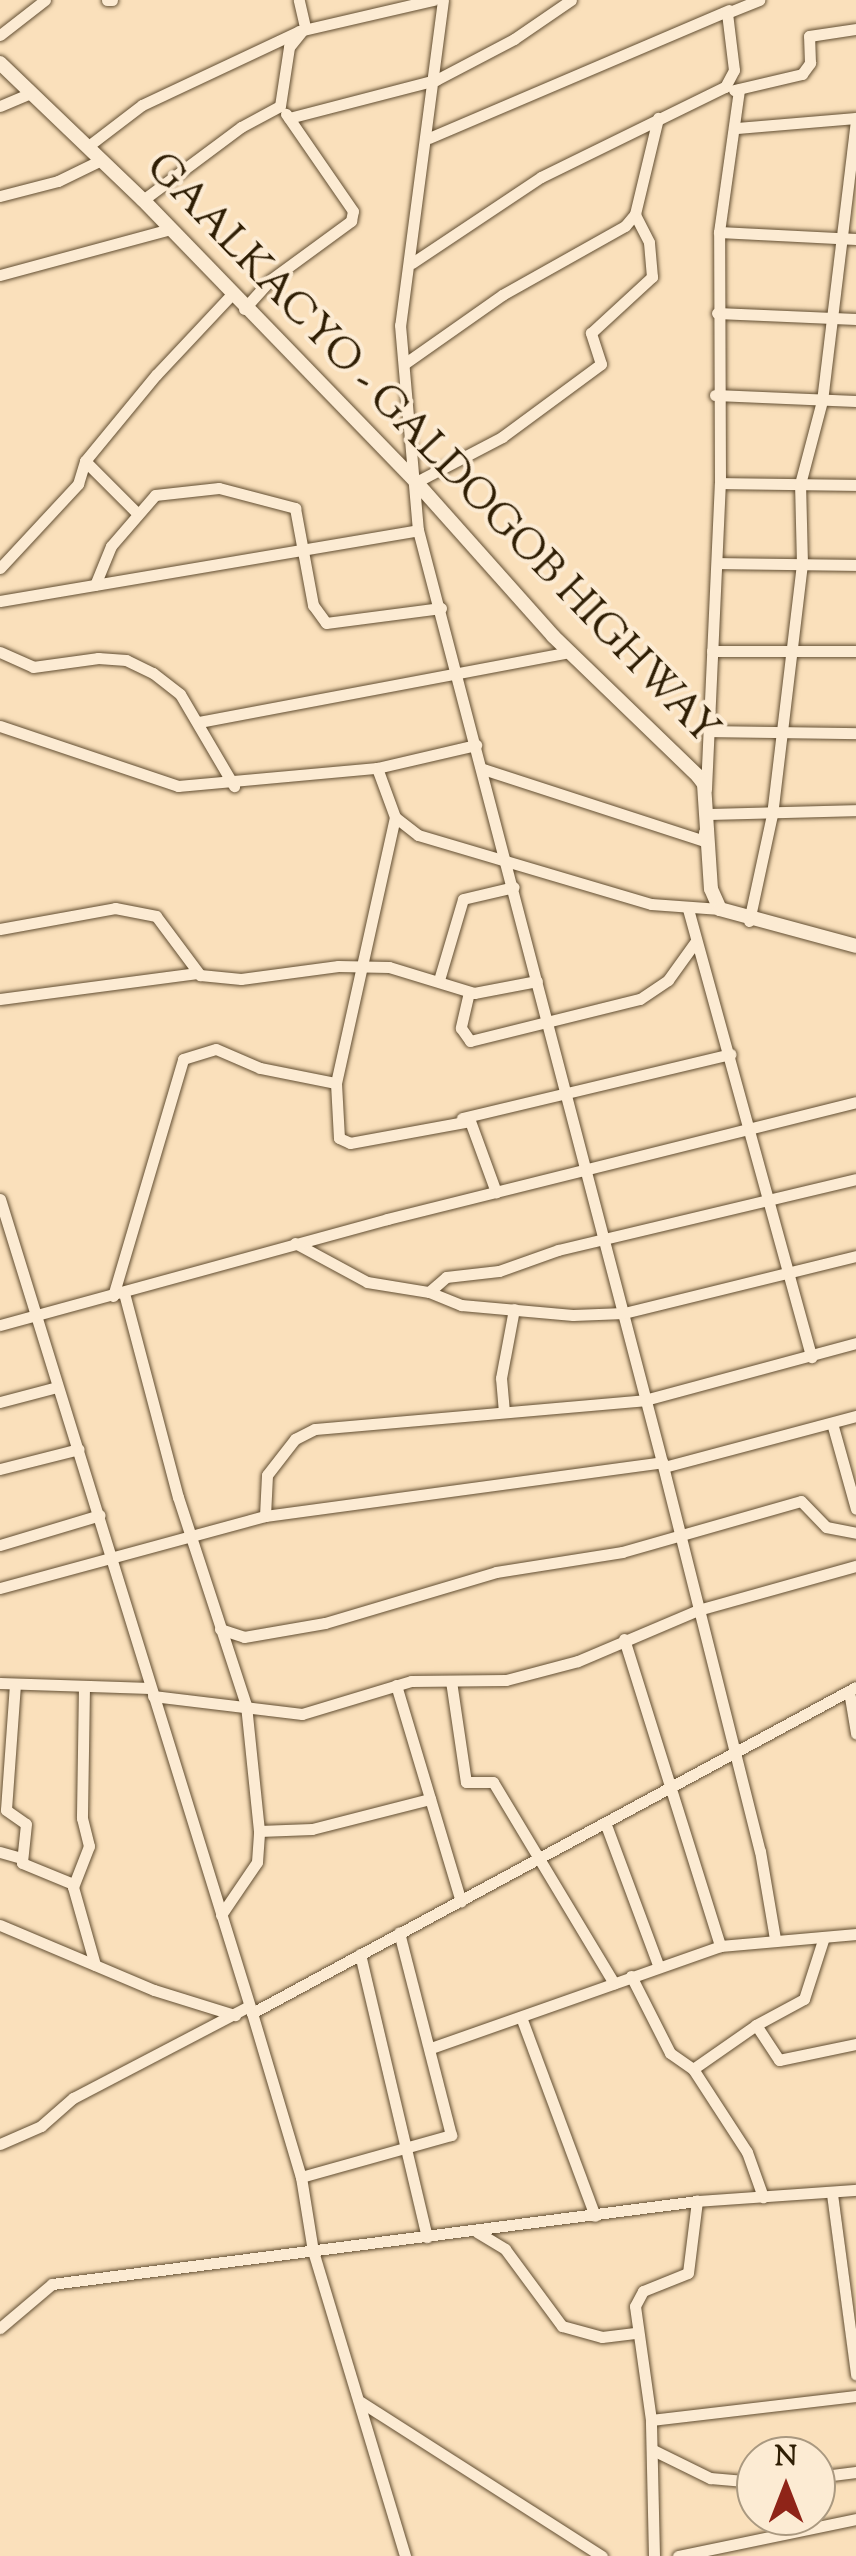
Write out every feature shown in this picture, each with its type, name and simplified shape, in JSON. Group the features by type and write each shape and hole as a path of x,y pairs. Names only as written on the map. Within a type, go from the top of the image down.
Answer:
{"street":[{"path":"0,35 45,0"},
{"path":"87,147 142,106 306,27 299,0"},
{"path":"298,31 433,0"},
{"path":"444,0 429,138 400,325 418,530 736,1752 775,1939"},
{"path":"288,118 436,80 514,39 571,0"},
{"path":"429,138 759,0"},
{"path":"412,263 541,176 710,94 732,78 724,22 729,10"},
{"path":"710,94 802,74 810,63 809,36 856,29"},
{"path":"244,309 270,281 351,221 353,211 280,106 298,31"},
{"name":"GAALKACYO - GALDOGOB HIGHWAY","path":"0,63 144,200 230,295 416,482 570,652 704,784 704,841 720,909"},
{"path":"483,769 704,841 720,483 716,396 719,232 737,128 739,89"},
{"path":"0,106 32,93"},
{"path":"144,200 241,126 280,106"},
{"path":"404,364 517,286 613,236 634,214 658,118"},
{"path":"737,128 856,118 822,401 800,484 802,564 772,815 749,922"},
{"path":"0,196 58,181 101,160"},
{"path":"416,482 502,437 601,364 591,333 652,276 649,242 634,214"},
{"path":"0,276 170,229"},
{"path":"719,232 856,239"},
{"path":"3,559 78,484 85,461 230,295"},
{"path":"716,313 856,319"},
{"path":"716,396 856,401"},
{"path":"85,461 136,513"},
{"path":"720,483 856,485"},
{"path":"96,584 111,546 136,513 155,496 219,488 277,500 295,508 312,605 326,622 441,608"},
{"path":"0,601 418,530"},
{"path":"716,563 856,565"},
{"path":"712,650 856,651"},
{"path":"0,652 33,667 126,660 180,694 234,786"},
{"path":"199,722 456,677 570,652"},
{"path":"0,726 157,782 234,786 377,768 476,745"},
{"path":"709,732 856,733"},
{"path":"377,768 394,816 418,835 506,858 622,896 688,910 720,909 749,922 856,946"},
{"path":"705,814 856,810"},
{"path":"394,816 358,966 336,1083 342,1142 730,1054"},
{"path":"440,980 462,899 514,887"},
{"path":"0,929 116,908 147,911 197,973"},
{"path":"688,910 751,1126 811,1357"},
{"path":"469,992 465,1039 547,1022 654,992 696,941"},
{"path":"0,999 197,973 241,979 358,966 440,980 469,992 537,980"},
{"path":"221,1915 257,1862 259,1831 246,1705 119,1294 182,1060 216,1048 260,1068 336,1083"},
{"path":"0,1325 295,1243 856,1102"},
{"path":"461,1118 476,1127 496,1192"},
{"path":"429,1292 446,1277 605,1243 856,1180"},
{"path":"0,1199 251,2009 301,2177 313,2251 405,2556"},
{"path":"295,1243 347,1277 429,1292 462,1306 624,1313 856,1256"},
{"path":"504,1412 501,1378 514,1309"},
{"path":"264,1516 267,1475 303,1433 406,1416 645,1400 856,1344"},
{"path":"0,1402 57,1387"},
{"path":"0,1588 193,1540 264,1516 663,1464 856,1416"},
{"path":"832,1423 856,1509"},
{"path":"0,1469 80,1449"},
{"path":"220,1629 244,1637 325,1623 496,1572 679,1535 801,1500 826,1527 856,1532"},
{"path":"0,1545 100,1515"},
{"path":"0,1683 152,1692 321,1712 396,1685 530,1676 698,1610 856,1566"},
{"path":"624,1639 656,1756 672,1788 720,1946"},
{"path":"450,1681 466,1782 493,1782 536,1862 614,1983"},
{"path":"15,1684 6,1810 26,1824 21,1858 27,1868 73,1884"},
{"path":"396,1685 462,1901"},
{"path":"84,1687 82,1818 89,1846 73,1884 95,1965"},
{"path":"0,2144 42,2126 74,2098 400,1934 852,1689 856,1733"},
{"path":"259,1831 312,1829 430,1799"},
{"path":"606,1825 658,1965"},
{"path":"0,1852 21,1858"},
{"path":"0,1924 95,1965 235,2015"},
{"path":"301,2177 452,2132 400,1934"},
{"path":"431,2048 720,1946 856,1934"},
{"path":"693,2069 804,1999 824,1937"},
{"path":"360,1954 427,2237"},
{"path":"632,1976 670,2054 693,2069 747,2152 763,2197"},
{"path":"521,2017 595,2216"},
{"path":"756,2026 779,2060 856,2044"},
{"path":"0,2328 52,2284 697,2201 856,2190"},
{"path":"832,2194 840,2265 852,2319 856,2374"},
{"path":"654,2556 653,2450 637,2333 637,2295 688,2273 697,2201"},
{"path":"477,2232 512,2258 562,2326 602,2337 637,2333"},
{"path":"840,2265 856,2262"},
{"path":"651,2420 856,2396"},
{"path":"361,2402 602,2556"},
{"path":"653,2450 710,2478 736,2480"},
{"path":"678,2556 856,2519"}]}
